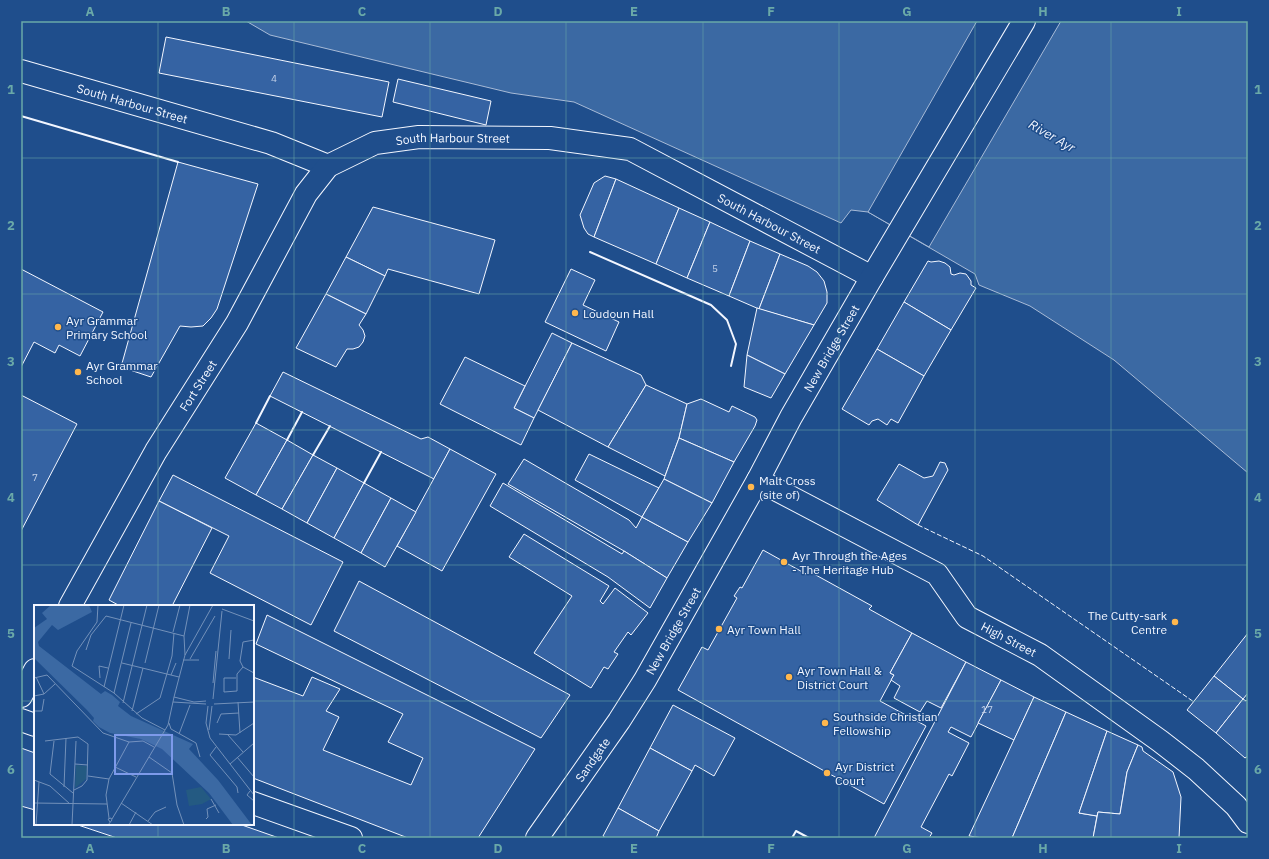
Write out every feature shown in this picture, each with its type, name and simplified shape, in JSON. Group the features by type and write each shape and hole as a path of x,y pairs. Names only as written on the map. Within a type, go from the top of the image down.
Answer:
{"main road":[{"name":"New Bridge Street","path":"645,680 758,480 791,417 890,244 1024,21"},
{"name":"South Harbour Street","path":"21,71 271,143 328,166 375,143 420,136 550,138 630,149 872,277"},
{"name":"Fort Street","path":"71,605 156,451 237,323 306,194 328,166"},
{"name":"High Street","path":"758,480 937,574 967,617 1040,656 1160,741 1196,769 1236,806 1248,822"},
{"path":"21,696 34,672"},
{"name":"Sandgate","path":"537,838 620,722 645,680"},
{"path":"21,720 34,725"},
{"path":"254,803 351,838"}],"water":[{"name":"River Ayr","path":"246,21 1248,21 1248,473 1114,360 1030,306 979,285 975,274 868,212 851,210 841,223 574,102 511,93 270,35"}],"pier":[{"path":"977,21 1061,21 929,247 868,212"}],"building":[{"path":"166,37 389,82 382,117 159,73"},
{"path":"398,79 491,101 486,125 393,102"},
{"path":"178,162 258,184 217,309 203,326 180,326 151,377 121,367"},
{"path":"605,176 616,179 594,237 588,234 584,228 580,215 594,183"},
{"path":"616,179 679,208 656,264 594,237"},
{"path":"373,207 495,240 479,294 388,269 385,276 346,257"},
{"path":"679,208 710,222 687,278 656,264"},
{"path":"710,222 750,241 729,296 687,278"},
{"path":"750,241 780,254 759,309 729,296"},
{"path":"780,254 808,266 817,272 824,281 827,292 827,303 814,325 759,309"},
{"path":"346,257 385,276 366,314 326,294"},
{"path":"928,261 939,261 945,263 950,267 951,274 966,274 971,281 971,285 976,288 951,330 904,302"},
{"name":"Ayr Grammar Primary School","path":"21,269 103,312 80,356 59,345 55,353 34,342 21,367"},
{"name":"Loudoun Hall","path":"571,269 595,280 583,305 619,322 606,351 545,322"},
{"path":"326,294 366,314 359,325 365,336 363,342 359,347 347,349 336,367 296,348"},
{"path":"904,302 951,330 924,376 877,349"},
{"path":"757,308 814,325 785,374 747,355"},
{"path":"552,333 572,343 534,418 514,408"},
{"path":"572,343 641,375 646,385 608,447 538,410"},
{"path":"877,349 924,376 898,423 891,419 887,425 878,419 872,421 869,425 842,409"},
{"path":"747,355 785,374 771,398 744,387"},
{"path":"465,357 525,386 514,408 534,418 521,445 440,404"},
{"path":"283,372 421,439 428,437 450,449 434,479 270,396"},
{"path":"646,385 687,404 679,438 665,476 608,447"},
{"path":"21,395 77,424 21,531"},
{"path":"701,399 729,412 732,406 755,417 757,420 734,462 679,438 687,404"},
{"path":"256,423 287,440 256,495 225,478"},
{"path":"679,438 734,462 712,503 664,479"},
{"path":"287,440 313,455 282,509 256,495"},
{"path":"450,449 496,474 442,571 397,546"},
{"path":"589,454 659,488 642,517 575,480"},
{"path":"313,455 337,468 307,523 282,509"},
{"path":"524,459 629,520 636,528 642,517 688,542 667,578 624,551 508,484"},
{"path":"940,462 945,463 948,470 918,525 877,500 899,464 924,478 933,476"},
{"path":"337,468 364,483 334,538 307,523"},
{"path":"173,475 343,562 311,625 210,573 229,536 159,501"},
{"path":"664,479 712,503 688,542 642,517"},
{"path":"364,483 391,498 361,553 334,538"},
{"path":"503,483 622,554 624,551 667,578 650,608 608,577 490,506"},
{"path":"391,498 416,512 385,567 361,553"},
{"path":"159,501 212,528 173,605 118,605 109,600"},
{"path":"524,534 609,586 600,601 603,604 615,588 648,613 631,635 628,632 614,652 618,654 608,669 604,667 591,688 534,653 572,596 509,557"},
{"name":"Ayr Town Hall & District Court","path":"763,550 806,574 808,571 814,574 872,606 869,609 912,633 890,673 894,675 880,701 926,726 884,804 678,690 702,647 708,650 737,598 734,596 740,587 742,588"},
{"path":"359,581 570,695 541,738 334,631"},
{"path":"267,615 535,749 478,838 408,838 254,778 254,677 303,696 312,677 340,689 326,711 339,717 323,750 411,785 423,758 388,742 403,714 256,644"},
{"path":"912,633 966,662 941,708 927,701 920,712 894,698 900,686 891,680 894,675 890,673"},
{"path":"1248,633 1248,693 1243,699 1214,676"},
{"path":"966,662 1001,680 971,737 951,727 948,732 969,743 952,776 949,774 921,827 932,833 929,838 874,838"},
{"path":"1214,676 1243,699 1216,733 1187,710"},
{"path":"1001,680 1034,697 1014,740 978,723"},
{"path":"1034,697 1066,712 1012,838 983,838 969,836"},
{"path":"1243,699 1246,701 1248,699 1248,756 1245,758 1216,733"},
{"path":"673,705 735,738 714,776 695,765 692,771 650,748"},
{"path":"1066,712 1107,731 1079,813 1097,816 1093,838 1012,838"},
{"path":"1107,731 1138,745 1127,772 1120,814 1098,812 1097,816 1079,813"},
{"path":"1138,745 1142,747 1143,751 1173,772 1181,797 1179,838 1093,838 1098,812 1120,814 1127,772"},
{"path":"21,748 34,753 34,810 21,806"},
{"path":"650,748 692,771 659,831 618,808"},
{"path":"618,808 659,831 656,838 606,838 603,836"},
{"path":"78,825 242,825 279,838 117,838"}],"fence":[{"path":"918,525 983,556 1194,702"}],"wall":[{"path":"21,116 178,162"},
{"path":"590,252 711,305 727,320 736,344 731,366"},
{"path":"256,423 270,396"},
{"path":"287,440 302,412"},
{"path":"313,455 330,426"},
{"path":"364,483 381,452"},
{"path":"792,838 796,831 809,838"}],"place":[{"name":"Loudoun Hall","path":"575,313"},
{"name":"Ayr Grammar Primary School","path":"58,327"},
{"name":"Ayr Grammar School","path":"78,372"},
{"name":"Malt Cross (site of)","path":"751,487"},
{"name":"Ayr Through the Ages - The Heritage Hub","path":"784,562"},
{"name":"The Cutty-sark Centre","path":"1175,622"},
{"name":"Ayr Town Hall","path":"719,629"},
{"name":"Ayr Town Hall & District Court","path":"789,677"},
{"name":"Southside Christian Fellowship","path":"825,723"},
{"name":"Ayr District Court","path":"827,773"}]}
